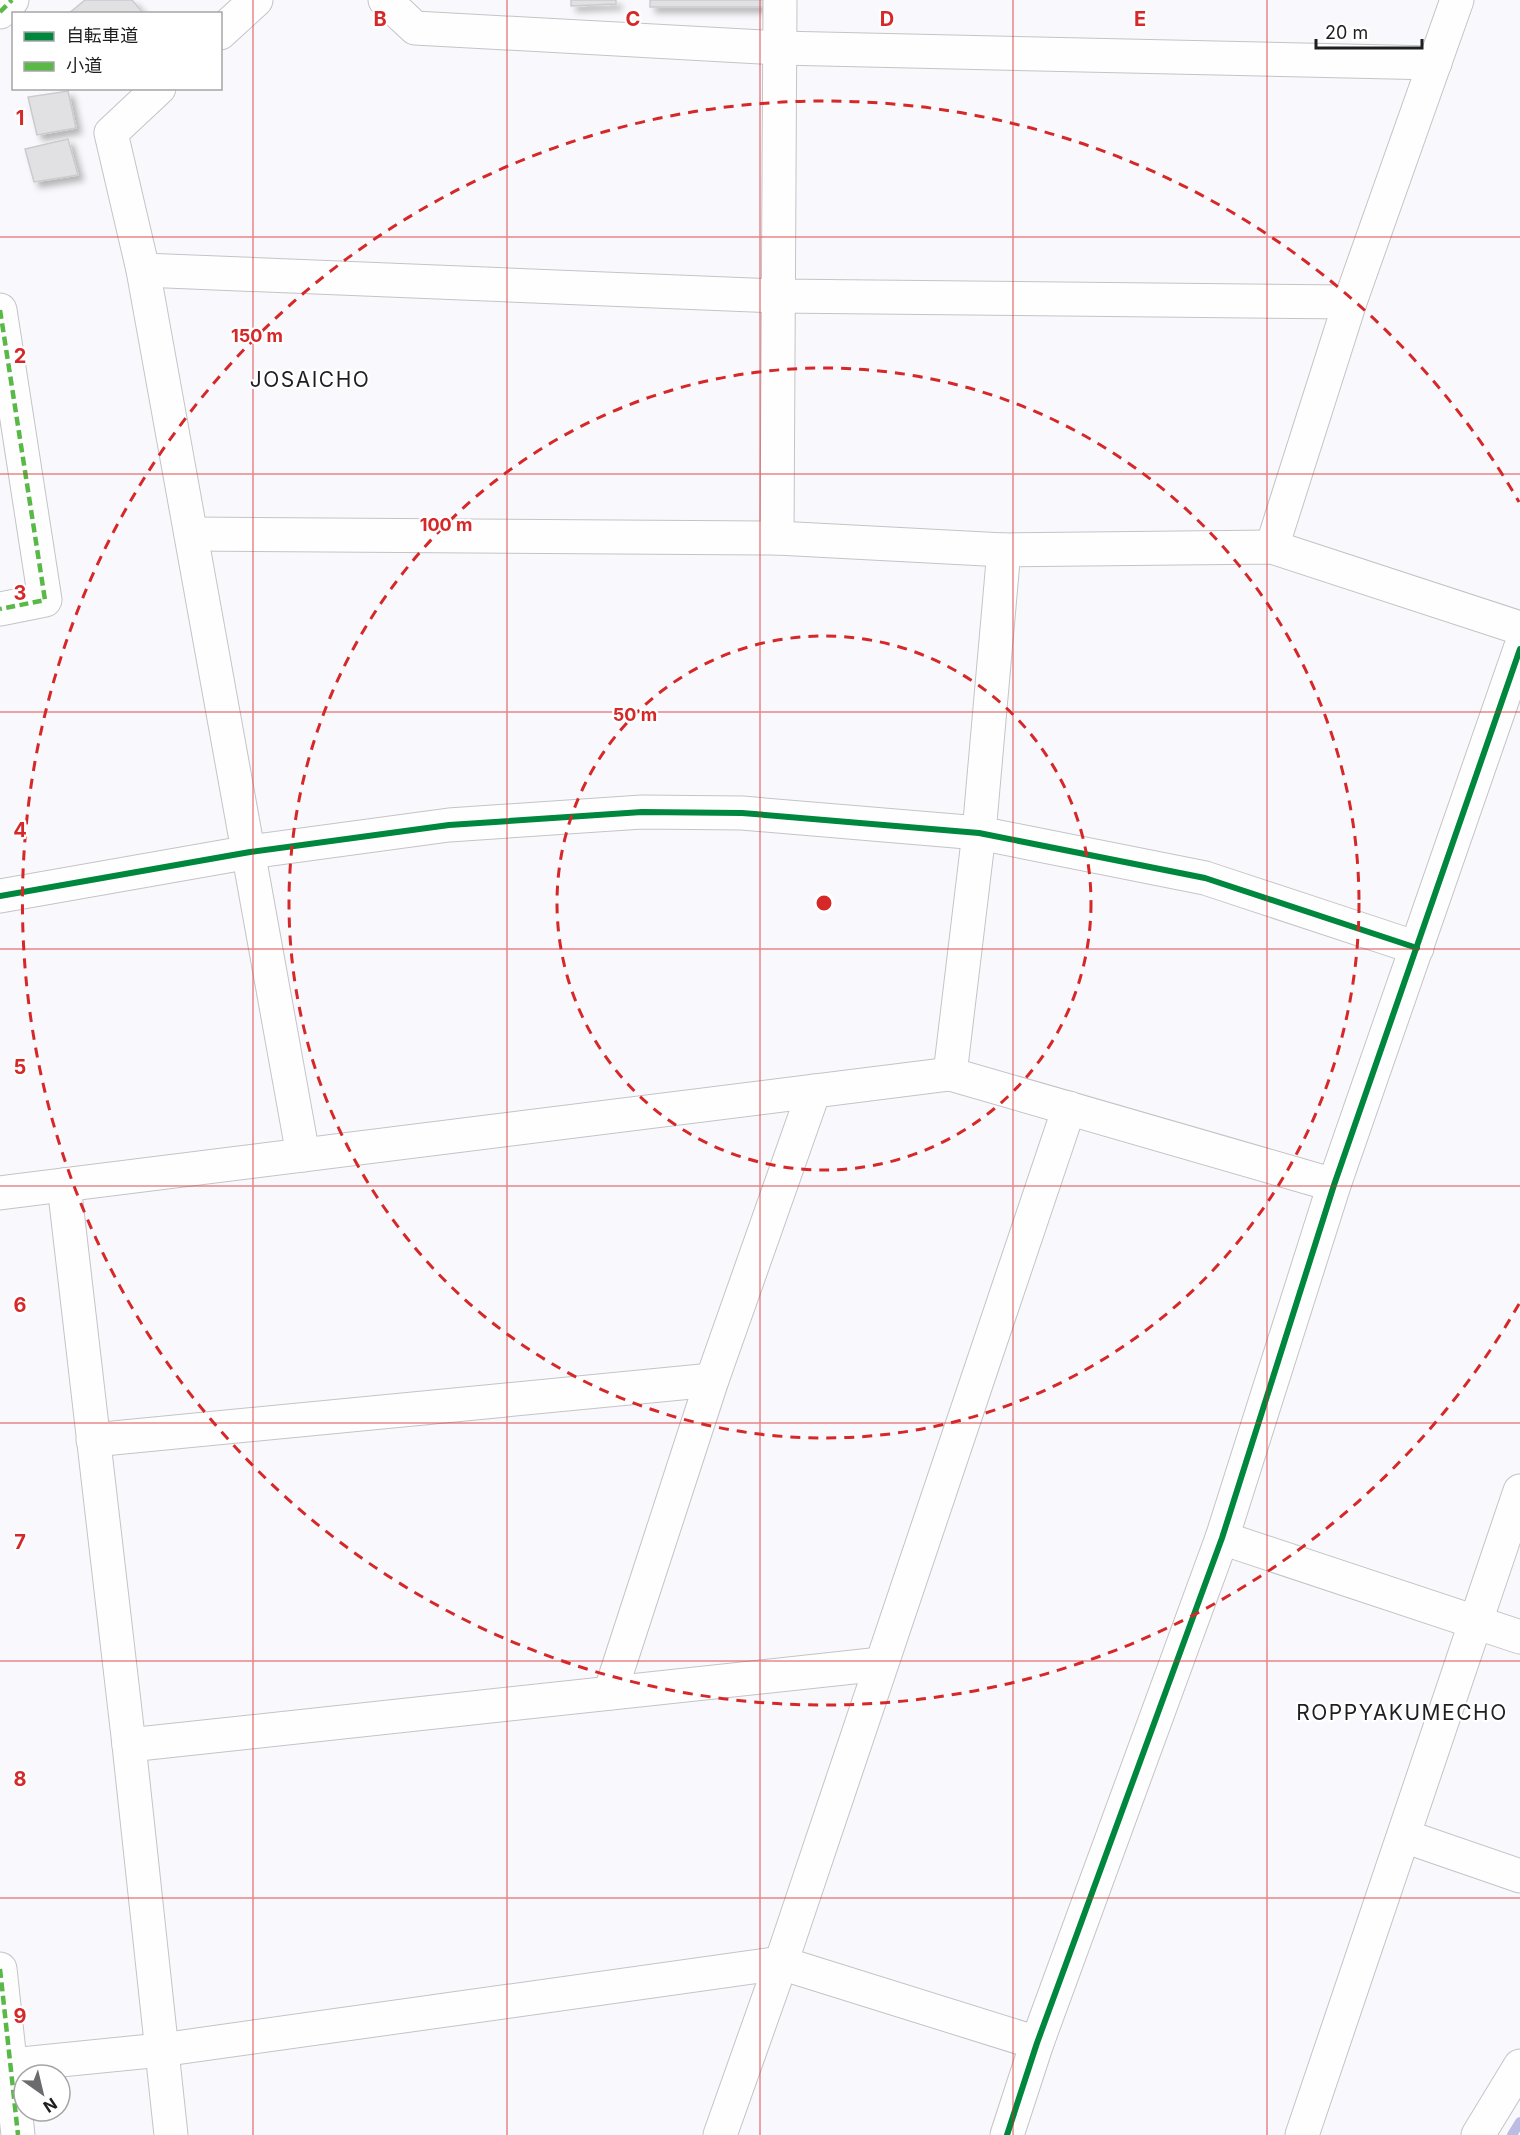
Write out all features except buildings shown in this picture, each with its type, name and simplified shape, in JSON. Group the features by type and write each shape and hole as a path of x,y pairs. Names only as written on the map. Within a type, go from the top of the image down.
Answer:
{"street":[{"path":"0,12 12,0"},
{"path":"222,31 256,0"},
{"path":"385,0 415,28 780,48 1435,63"},
{"path":"777,538 780,0"},
{"path":"1272,547 1350,302 1457,0"},
{"path":"157,90 111,133 142,270 250,852 303,1155"},
{"path":"142,270 778,296 1350,302"},
{"path":"0,310 45,600 0,609"},
{"path":"191,534 777,538 1004,550 1272,547 1520,628"},
{"path":"950,1074 979,833 1004,550"},
{"path":"1007,2135 1037,2043 1222,1538 1334,1185 1520,649"},
{"path":"0,896 250,852 449,825 642,812 742,813 979,833 1205,878 1417,948"},
{"path":"0,1193 950,1074 1334,1185"},
{"path":"610,1693 712,1380 814,1091"},
{"path":"720,2135 781,1963 1069,1108"},
{"path":"64,1185 129,1745 171,2135"},
{"path":"93,1440 712,1380"},
{"path":"1302,2135 1520,1491"},
{"path":"1222,1538 1520,1637"},
{"path":"129,1745 881,1664"},
{"path":"1404,1836 1520,1876"},
{"path":"5,2065 161,2050 781,1963 1037,2043"},
{"path":"0,1969 5,2065 18,2135"},
{"path":"1478,2135 1520,2066"}],"waterway":[{"path":"1512,2135 1520,2122"}],"marked path":[{"path":"0,12 12,0"},
{"path":"0,310 45,600 0,609"},
{"path":"0,1969 18,2135"}],"cycle path":[{"path":"1007,2135 1037,2043 1222,1538 1334,1185 1520,649"},
{"path":"0,896 250,852 449,825 642,812 742,813 979,833 1205,878 1417,948"}],"district":[{"name":"JOSAICHO","path":"310,380"},
{"name":"ROPPYAKUMECHO","path":"1402,1713"}]}
